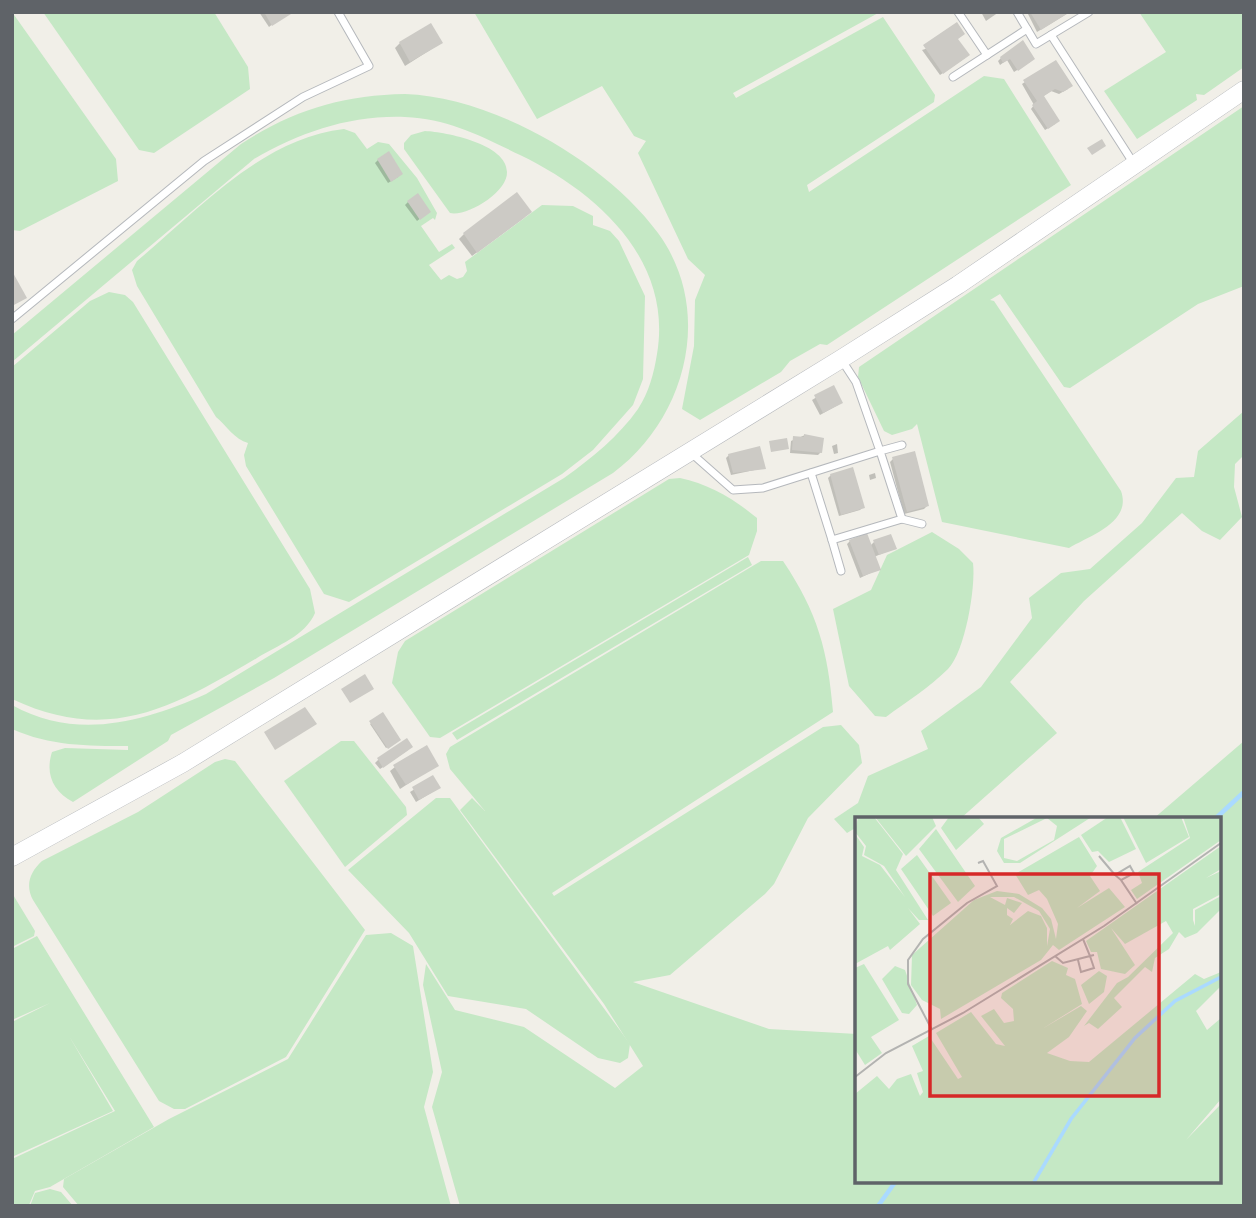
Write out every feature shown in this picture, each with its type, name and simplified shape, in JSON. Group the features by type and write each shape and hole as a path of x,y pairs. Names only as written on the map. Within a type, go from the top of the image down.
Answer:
{"street":[{"path":"12,857 183,763 841,359 958,285 1244,90"}],"lane":[{"path":"12,319 204,161 303,97 369,65 338,12"},
{"path":"958,12 987,55"},
{"path":"1017,12 1036,44 1089,12"},
{"path":"953,77 1027,29"},
{"path":"1051,35 1135,164"},
{"path":"841,359 856,382 902,519"},
{"path":"690,452 733,490 763,488 902,445"},
{"path":"811,473 841,571"},
{"path":"832,540 902,519 922,524"}],"green space":[{"path":"12,12 116,159 118,181 20,231 12,230"},
{"path":"43,12 214,12 248,67 250,89 154,153 139,150"},
{"path":"474,12 880,12 733,93 736,98 883,17 935,95 934,102 807,185 809,192 984,76 1004,79 1071,185 827,345 820,344 790,361 781,372 700,420 682,409 694,346 695,300 705,275 688,259 638,153 646,141 634,136 602,86 537,119"},
{"path":"1139,12 1244,12 1244,67 1204,95 1196,94 1197,100 1137,139 1104,91 1166,52"},
{"path":"405,94 439,98 474,107 545,138 609,182 636,207 658,233 675,263 685,296 688,329 684,362 674,394 659,424 638,450 613,473 274,678 171,735 168,741 73,802 60,793 52,781 52,752 65,748 128,750 128,746 69,744 26,735 12,729 12,705 36,716 61,722 110,724 158,713 206,694 564,478 614,437 631,419 645,396 656,361 659,320 653,288 641,259 623,233 601,209 549,170 478,135 436,121 405,117 365,119 326,127 254,159 12,362 12,335 241,144 280,122 319,107 361,97"},
{"path":"1244,106 1244,286 1198,304 1070,388 1064,387 1000,294 990,300 994,301 1121,491 1121,511 1107,526 1069,548 942,522 917,424 912,429 892,435 884,431 858,377 859,367"},
{"path":"344,129 355,133 367,149 378,142 389,144 417,178 437,213 435,220 433,218 421,226 439,252 452,244 455,248 429,265 441,280 449,275 457,279 463,277 467,271 465,262 542,205 573,206 593,216 593,225 610,231 619,241 645,296 643,379 633,405 593,450 562,474 349,602 324,594 246,466 244,455 248,443 235,436 216,417 137,286 132,270 137,261 207,200 258,162 286,146 314,135"},
{"path":"425,131 460,137 487,147 504,162 506,180 494,195 476,207 450,213 404,149 404,143 411,135"},
{"path":"109,292 125,295 133,302 310,589 315,613 305,628 290,639 197,692 140,714 110,719 80,719 47,712 12,699 12,367 90,301"},
{"path":"1244,411 1244,455 1235,464 1234,487 1242,517 1220,540 1202,531 1182,513 1084,601 1010,682 1057,733 962,817 855,817 855,828 847,833 834,819 858,803 868,776 928,749 921,731 981,687 1032,618 1029,598 1061,573 1090,569 1142,523 1176,478 1194,477 1198,451"},
{"path":"680,478 721,493 757,518 757,531 749,555 440,738 430,737 392,683 398,652 405,641 669,479"},
{"path":"932,532 959,549 973,563 971,603 964,634 954,661 941,676 886,717 875,716 849,686 833,609 871,590 887,555"},
{"path":"748,557 752,565 457,740 452,733"},
{"path":"761,561 783,561 805,598 819,633 828,670 833,712 552,893 554,896 823,727 841,725 859,745 862,763 808,818 774,884 670,975 633,982 769,1029 855,1034 855,1183 1221,1183 1221,817 1155,817 1244,741 1244,1206 460,1206 432,1107 442,1072 423,985 426,964 455,1010 524,1027 615,1088 643,1066 604,1004 460,810 472,798 485,811 450,769 446,754 450,747"},
{"path":"341,741 354,741 406,807 407,815 345,867 284,781"},
{"path":"225,759 235,761 365,930 286,1057 185,1109 174,1109 159,1101 33,900 29,884 34,870 42,861 138,812 215,762"},
{"path":"436,798 450,798 630,1044 628,1058 620,1063 598,1058 526,1009 448,996 409,933 348,870"},
{"path":"12,893 35,931 34,936 12,947"},
{"path":"391,933 413,946 433,1072 424,1107 451,1206 79,1206 63,1187 64,1179 169,1119 288,1059 366,935"},
{"path":"37,936 154,1127 50,1187 35,1191 29,1205 12,1206 12,1159 115,1111 69,1036 113,1111 12,1157 12,1022 50,1003 12,1020 12,949"},
{"path":"50,1189 61,1192 73,1206 30,1206 35,1193"}],"building":[{"path":"264,12 290,12 291,14 272,26"},
{"path":"1030,12 1070,12 1041,30"},
{"path":"957,22 965,34 958,39 970,55 943,74 923,45"},
{"path":"431,23 443,43 410,62 399,42"},
{"path":"1023,40 1035,59 1018,71 1010,59 1003,63 1000,57"},
{"path":"1056,60 1073,86 1063,92 1055,89 1044,96 1060,121 1048,129 1032,105 1037,101 1023,80"},
{"path":"1102,139 1106,146 1092,155 1087,148"},
{"path":"389,151 403,174 391,182 377,159"},
{"path":"517,192 532,212 477,253 463,233"},
{"path":"418,193 431,212 420,220 407,201"},
{"path":"12,271 27,298 12,306"},
{"path":"834,385 843,403 823,413 814,395"},
{"path":"804,434 824,438 822,453 792,450 793,436 804,437"},
{"path":"787,438 789,449 771,452 769,441"},
{"path":"760,446 766,469 733,473 728,454"},
{"path":"915,451 929,506 907,512 892,457"},
{"path":"853,467 865,508 841,515 830,474"},
{"path":"867,533 881,570 863,576 849,540"},
{"path":"891,534 897,549 879,555 873,540"},
{"path":"365,674 374,689 350,703 341,689"},
{"path":"305,707 317,724 275,750 264,732"},
{"path":"383,712 401,740 388,749 369,721"},
{"path":"407,738 413,747 383,768 377,758"},
{"path":"427,745 439,766 406,785 393,765"},
{"path":"433,775 441,788 419,800 412,787"}],"waterway":[{"path":"1217,817 1244,792"},
{"path":"878,1206 895,1183"}]}
